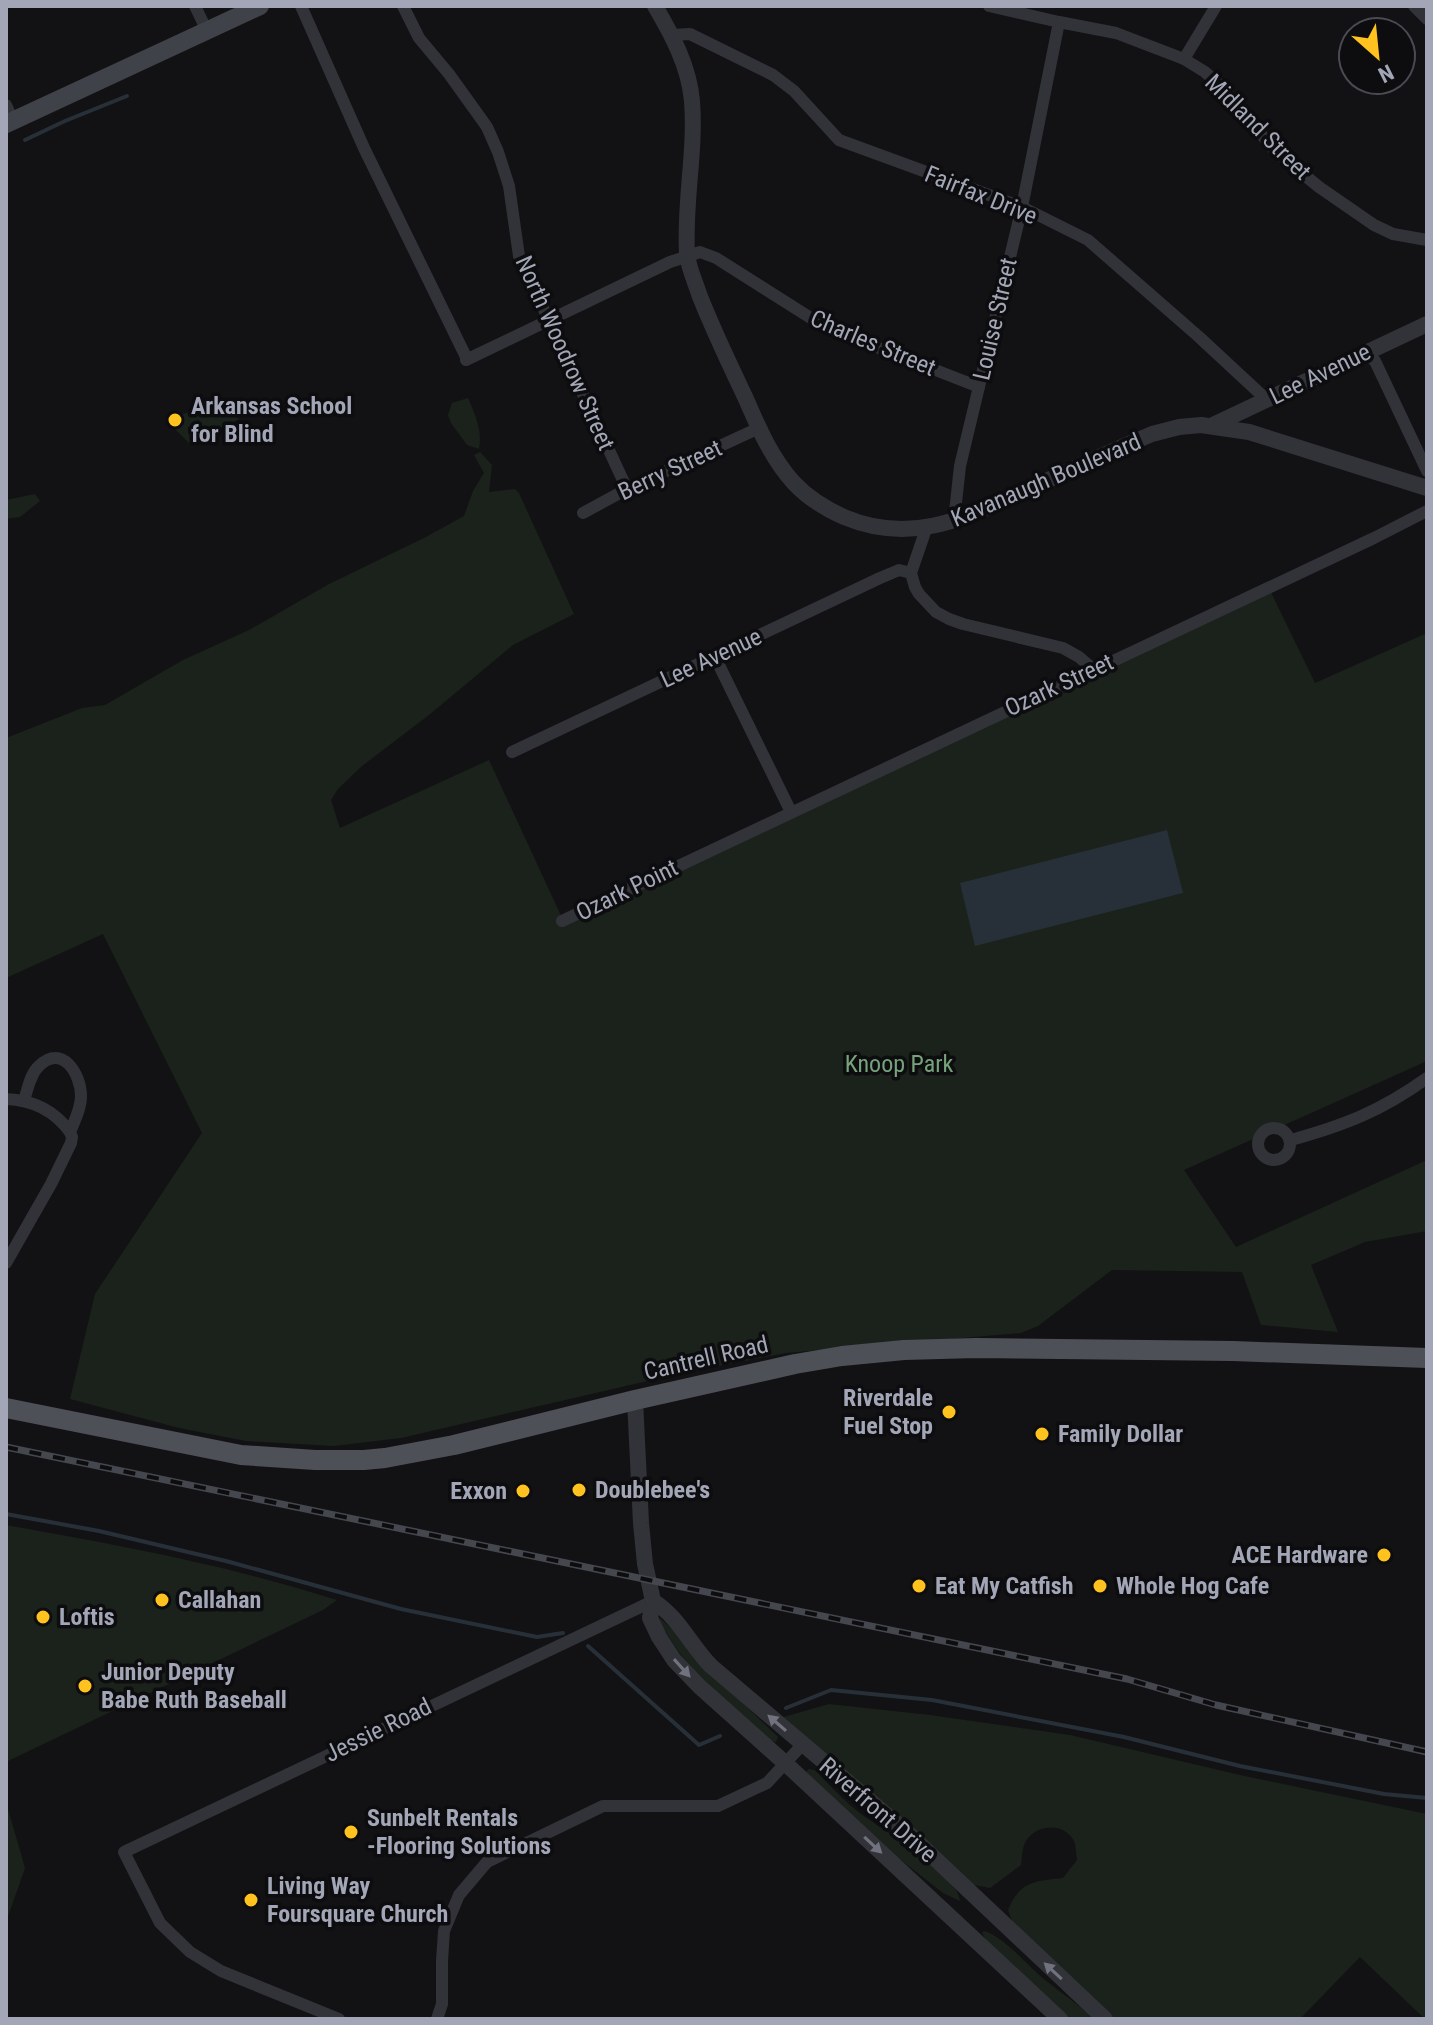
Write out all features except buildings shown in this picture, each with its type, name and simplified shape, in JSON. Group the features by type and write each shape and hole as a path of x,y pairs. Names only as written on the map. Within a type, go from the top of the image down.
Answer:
{"main road":[{"path":"8,117 260,6"},
{"name":"Cantrell Road","path":"6,1408 261,1458 364,1460 454,1445 802,1363 904,1350 1233,1351 1427,1358"}],"street":[{"path":"195,6 207,31"},
{"path":"301,6 364,148 466,360 670,262 688,258"},
{"name":"North Woodrow Street","path":"403,6 419,38 487,127 509,186 519,256 627,489"},
{"name":"Kavanaugh Boulevard","path":"655,6 672,35 685,67 692,101 686,223 688,258 704,307 774,457 787,475 823,506 849,519 873,526 901,530 926,529 954,521 1152,434 1179,427 1213,425 1277,440 1427,488"},
{"name":"Midland Street","path":"989,6 1116,33 1184,59 1224,89 1275,151 1319,187 1374,225 1393,234 1427,240"},
{"path":"1184,59 1216,6"},
{"path":"1414,6 1427,19"},
{"name":"Louise Street","path":"954,521 960,466 1022,207 1059,22"},
{"name":"Fairfax Drive","path":"672,35 690,34 773,75 794,91 839,140 1022,207 1088,240 1267,400"},
{"name":"Charles Street","path":"688,258 700,252 716,258 825,327 979,387"},
{"name":"Lee Avenue","path":"1213,425 1427,324"},
{"path":"1365,353 1375,361 1427,471"},
{"name":"Berry Street","path":"583,513 627,489 759,428"},
{"name":"Ozark Street","path":"691,859 1427,511"},
{"path":"926,529 911,573 919,594 930,607 942,616 963,624 1063,648 1093,669"},
{"name":"Lee Avenue","path":"512,752 880,578 899,570 911,573"},
{"path":"715,657 791,812"},
{"name":"Ozark Point","path":"562,921 691,859"},
{"path":"24,1100 40,1064 57,1058 67,1062 75,1074 81,1094 70,1132"},
{"path":"1291,1140 1364,1116 1427,1078"},
{"path":"6,1099 24,1100 54,1113 72,1137 66,1157 6,1263"},
{"name":"Riverfront Drive","path":"635,1400 641,1523 653,1601 650,1618 674,1660 1060,2019"},
{"name":"Riverfront Drive","path":"653,1601 663,1607 711,1666 909,1834 1105,2019"},
{"name":"Jessie Road","path":"339,2019 221,1971 198,1958 160,1923 124,1852 653,1601"},
{"path":"437,2019 442,2004 444,1931 459,1895 487,1862 603,1806 718,1806 767,1783 802,1745"}],"green space":[{"path":"468,398 479,430 479,449 467,445 448,415 452,403"},
{"path":"220,404 239,419 190,444 172,426 171,418"},
{"name":"Knoop Park","path":"480,452 492,465 489,492 515,489 519,493 574,614 513,645 362,766 331,800 340,828 489,760 563,920 1266,582 1315,683 1427,633 1427,1061 1184,1170 1236,1247 1427,1160 1427,1231 1365,1242 1311,1265 1338,1332 1261,1325 1242,1272 1112,1270 1038,1326 1021,1333 786,1353 682,1373 401,1438 334,1446 246,1441 179,1428 70,1399 95,1294 202,1133 103,934 6,978 6,738 82,708 105,705 183,660 249,630 329,584 464,516 484,473 474,455"},
{"path":"35,494 40,501 20,517 6,519 6,500"},
{"name":"Junior Deputy Babe Ruth Baseball","path":"6,1525 214,1566 337,1600 323,1610 6,1762"},
{"path":"660,1618 695,1657 778,1737 776,1742 768,1740 695,1671 659,1622"},
{"path":"829,1704 1070,1735 1427,1814 1427,2018 1360,1957 1300,2019 1115,2019 1012,1921 1008,1910 1023,1888 1044,1880 1063,1878 1077,1860 1075,1843 1069,1835 1057,1828 1036,1831 1025,1843 1021,1865 990,1888 970,1884 780,1718"},
{"path":"815,1770 861,1814 945,1876 960,1901 943,1893 864,1831 806,1772"},
{"path":"6,1802 25,1868 6,1922"},
{"path":"984,1931 1007,1945 1095,2019 1068,2019 989,1945 982,1933"}],"shaded area":[{"path":"1167,830 1183,893 975,946 960,883"}],"waterway":[{"path":"25,140 127,96"},
{"path":"6,1514 99,1531 226,1561 401,1609 537,1637 563,1633"},
{"path":"588,1646 699,1745 720,1736"},
{"path":"786,1708 831,1690 932,1700 1124,1737 1240,1766 1384,1794 1427,1798"}],"railway":[{"path":"6,1447 1127,1679 1216,1705 1427,1752"}],"place":[{"name":"Arkansas School for Blind","path":"175,420"},
{"name":"Riverdale Fuel Stop","path":"949,1412"},
{"name":"Family Dollar","path":"1042,1434"},
{"name":"Doublebee's","path":"579,1490"},
{"name":"Exxon","path":"523,1491"},
{"name":"ACE Hardware","path":"1384,1555"},
{"name":"Eat My Catfish","path":"919,1586"},
{"name":"Whole Hog Cafe","path":"1100,1586"},
{"name":"Callahan","path":"162,1600"},
{"name":"Loftis","path":"43,1617"},
{"name":"Junior Deputy Babe Ruth Baseball","path":"85,1686"},
{"name":"Sunbelt Rentals -Flooring Solutions","path":"351,1832"},
{"name":"Living Way Foursquare Church","path":"251,1900"}]}
